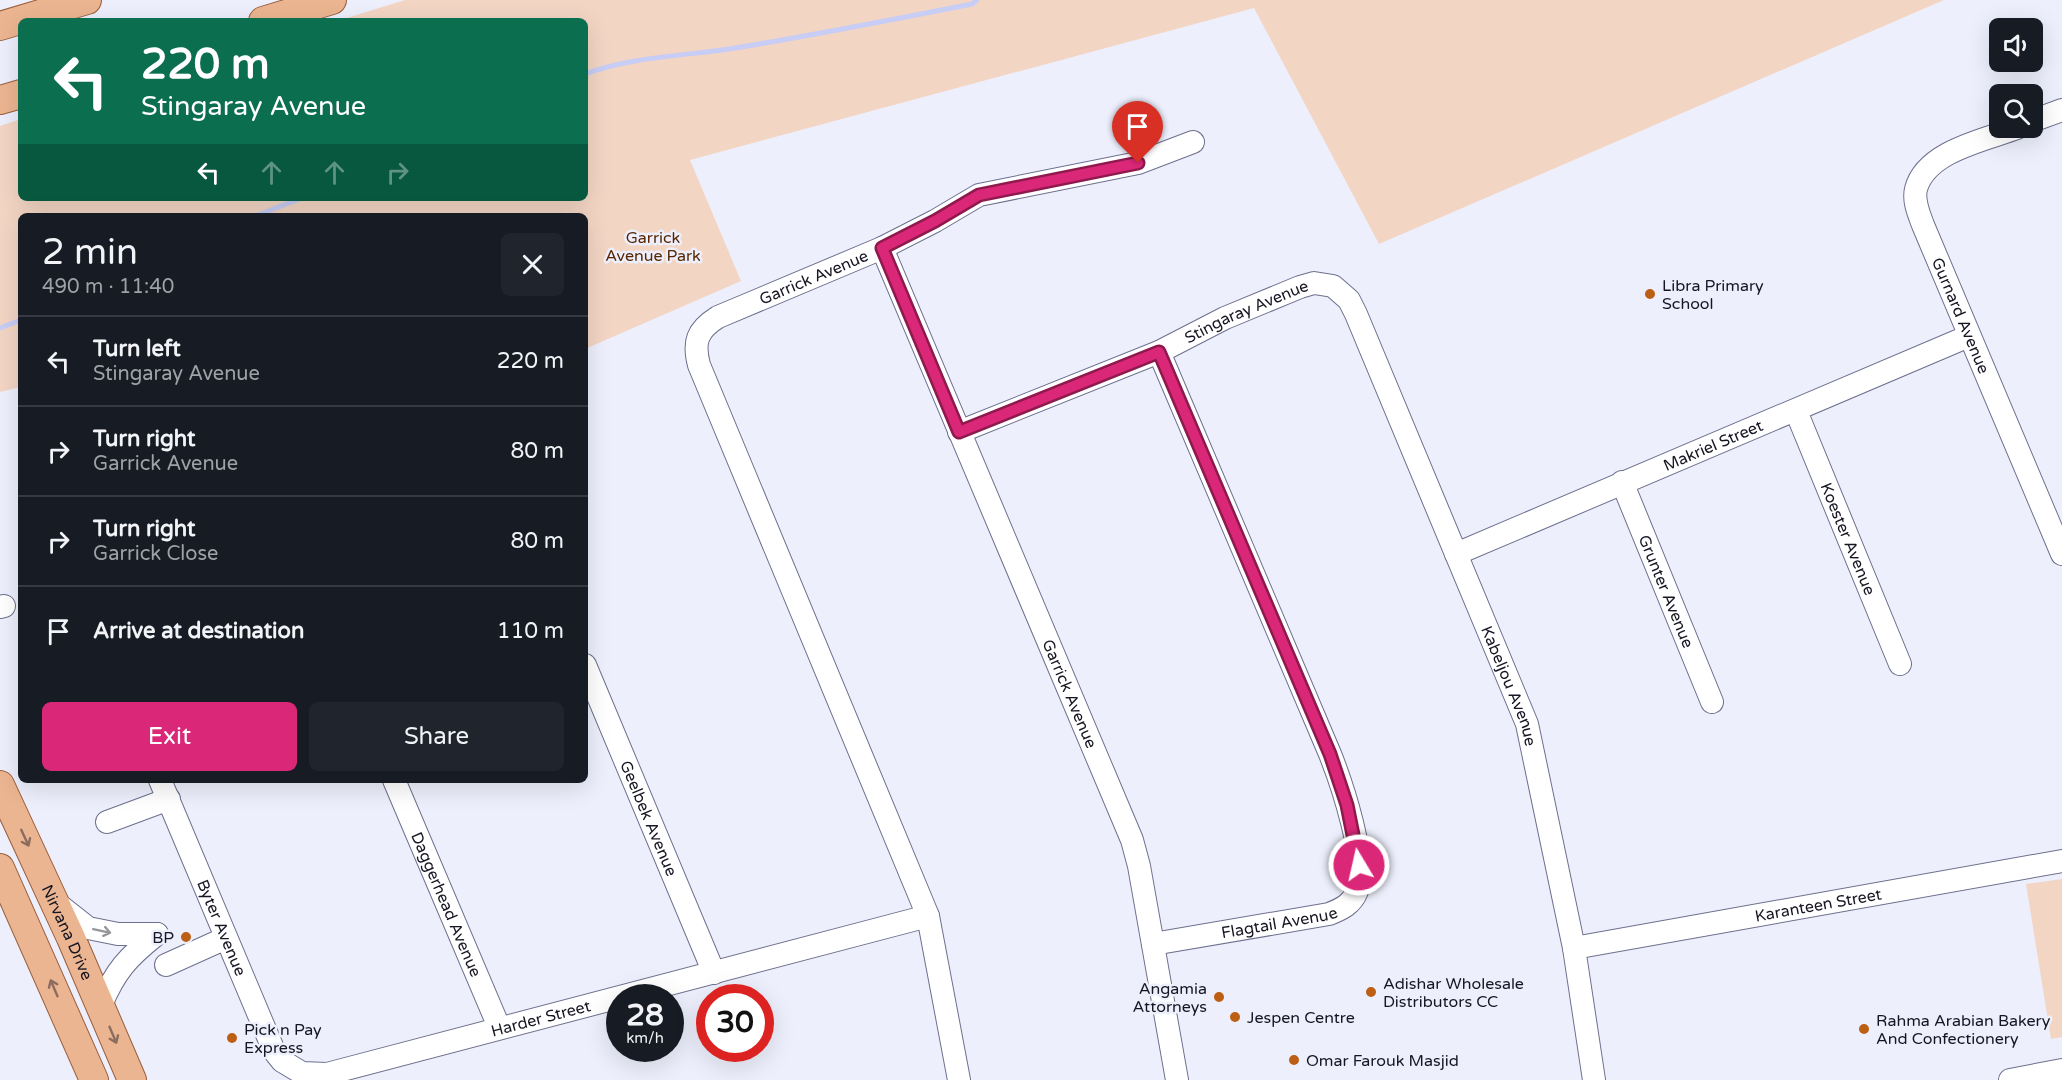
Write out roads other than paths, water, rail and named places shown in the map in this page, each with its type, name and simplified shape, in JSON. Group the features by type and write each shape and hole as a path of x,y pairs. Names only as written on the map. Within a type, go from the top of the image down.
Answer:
{"main road":[{"path":"27,18 87,0"},
{"path":"282,9 332,0"},
{"path":"0,26 18,21"},
{"path":"0,100 18,95"},
{"name":"Nirvana Drive","path":"0,785 55,902 132,1080"},
{"path":"0,868 94,1080"}],"street":[{"path":"2043,117 2062,110"},
{"name":"Gurnard Avenue","path":"1991,138 1942,157 1921,178 1916,189 1915,202 1969,336 2062,554"},
{"path":"882,248 979,195 1138,163 1193,142"},
{"name":"Garrick Avenue","path":"959,1080 928,916 699,366 694,349 700,331 718,317 882,248 1132,840 1139,866 1177,1080"},
{"name":"Stingaray Avenue","path":"959,432 1159,352 1226,318 1314,283 1333,286 1342,292 1356,314"},
{"name":"Kabeljou Avenue","path":"1356,314 1527,724 1574,948 1594,1080"},
{"name":"Makriel Street","path":"1456,554 1969,336"},
{"name":"Flagtail Avenue","path":"1153,944 1329,915 1349,904 1358,889 1360,878 1347,805 1330,754 1159,352"},
{"name":"Koester Avenue","path":"1796,411 1900,664"},
{"name":"Grunter Avenue","path":"1622,482 1712,702"},
{"name":"Geelbek Avenue","path":"588,672 714,973"},
{"name":"Daggerhead Avenue","path":"395,783 499,1027"},
{"path":"107,822 164,789"},
{"name":"Byter Avenue","path":"164,789 274,1050 293,1069"},
{"name":"Karanteen Street","path":"1574,948 2062,861"},
{"path":"55,902 88,928 118,934 157,934 131,954 113,976 100,1005"},
{"name":"Harder Street","path":"293,1069 312,1075 327,1074 928,916"},
{"path":"166,965 226,938"},
{"path":"2010,1080 2062,1070"}],"waterway":[{"path":"588,73 638,60 729,49 850,28 972,4 977,0"},
{"path":"263,213 294,201"},
{"path":"0,328 18,321"}],"place":[{"name":"Libra Primary School","path":"1650,294"},
{"name":"BP","path":"186,937"},
{"name":"Adishar Wholesale Distributors CC","path":"1371,992"},
{"name":"Angamia Attorneys","path":"1219,997"},
{"name":"Jespen Centre","path":"1235,1017"},
{"name":"Rahma Arabian Bakery And Confectionery","path":"1864,1029"},
{"name":"Pick n Pay Express","path":"232,1038"},
{"name":"Omar Farouk Masjid","path":"1294,1060"}],"park label":[{"name":"Garrick Avenue Park","path":"653,246"}]}
